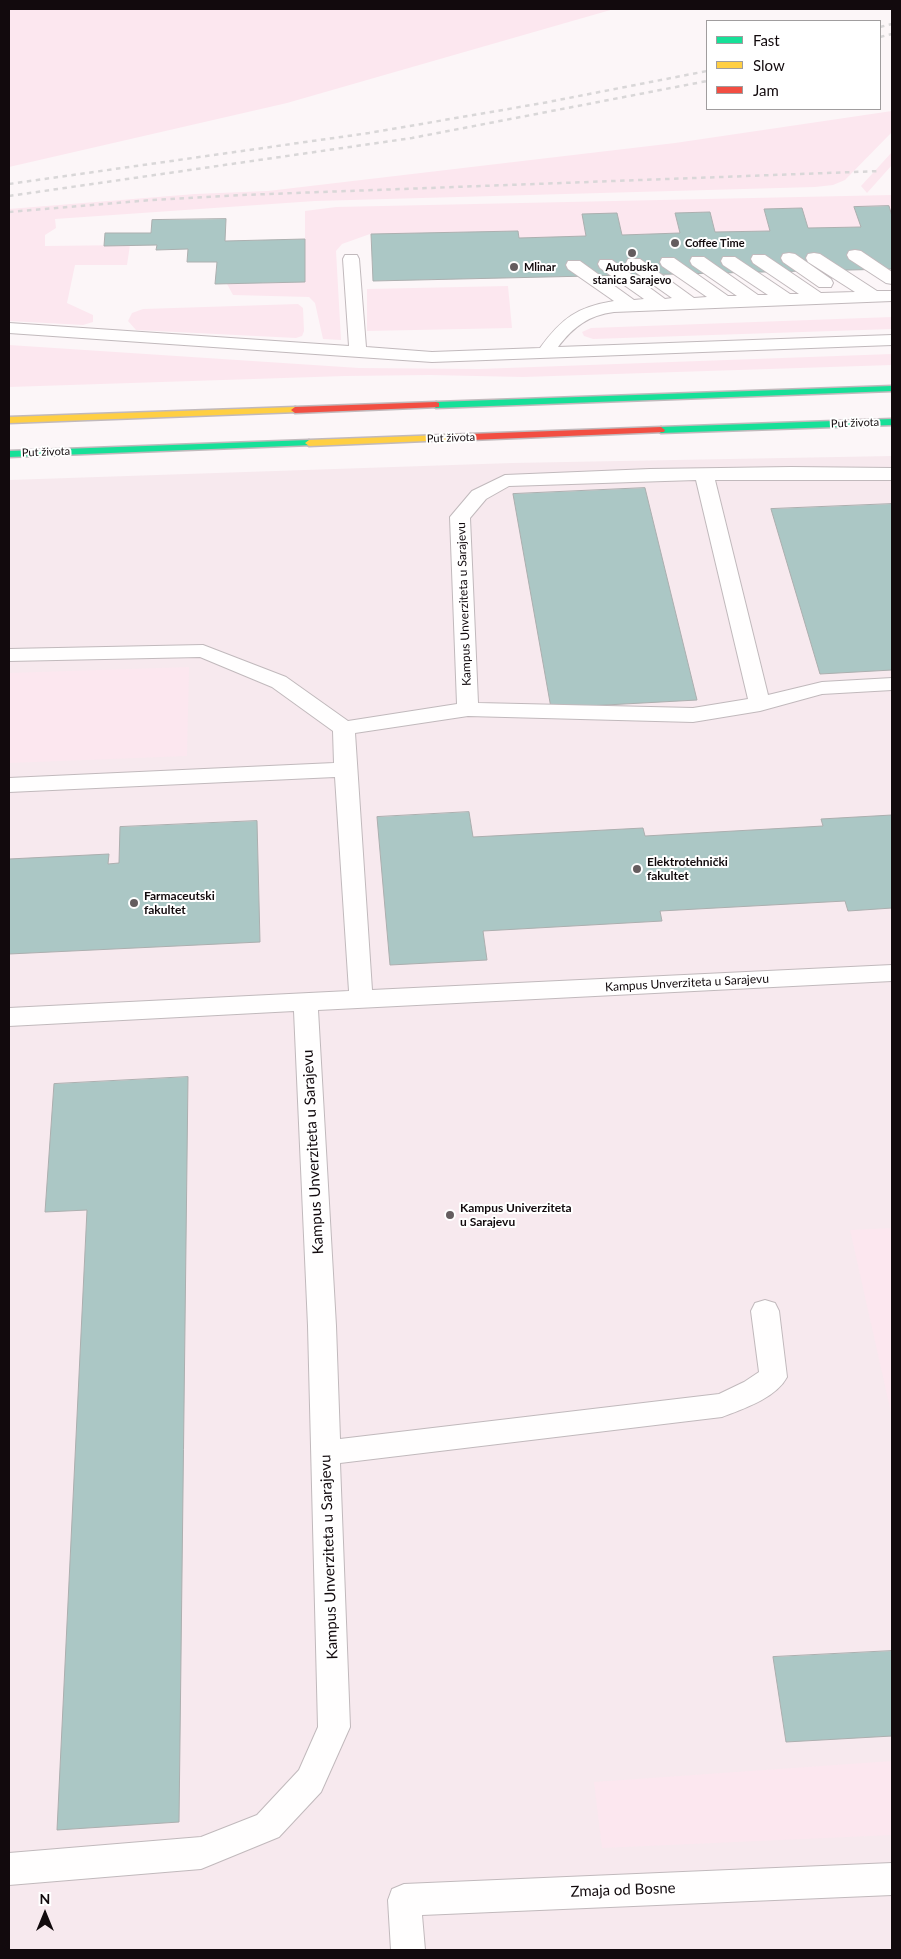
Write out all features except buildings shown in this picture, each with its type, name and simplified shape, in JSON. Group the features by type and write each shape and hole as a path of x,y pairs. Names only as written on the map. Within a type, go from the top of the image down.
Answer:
{"street":[{"path":"9,420 892,388"},
{"name":"Put života","path":"9,454 892,422"}],"lane":[{"path":"855,255 892,279"},
{"path":"836,257 892,295"},
{"path":"789,258 847,298"},
{"path":"814,258 874,297"},
{"path":"351,259 358,352"},
{"path":"759,259 818,299"},
{"path":"698,261 755,301"},
{"path":"729,261 787,300"},
{"path":"668,262 725,302"},
{"path":"634,263 690,303"},
{"path":"606,264 661,304"},
{"path":"574,265 630,305"},
{"path":"545,353 558,335 583,313 594,309 630,305 892,295"},
{"path":"9,328 432,357 892,340"},
{"path":"704,474 760,704"},
{"name":"Kampus Unverziteta u Sarajevu","path":"468,709 460,517 479,495 505,481 704,474 892,474"},
{"path":"9,655 203,651 279,682 344,728 468,709 693,715 760,704 822,688 892,684"},
{"path":"344,728 345,770 362,1000"},
{"path":"9,785 345,770"},
{"name":"Kampus Unverziteta u Sarajevu","path":"9,1017 892,972"},
{"name":"Kampus Unverziteta u Sarajevu","path":"9,1869 201,1853 268,1826 310,1781 334,1727 322,1326 306,1002"},
{"path":"326,1453 722,1405 754,1390 773,1377 765,1311"},
{"name":"Zmaja od Bosne","path":"408,1950 404,1900 892,1879"}],"shaded area":[{"path":"9,9 614,9 287,103 9,167"},
{"path":"892,111 892,132 845,180 833,185 315,201 55,219 56,228 45,235 45,246 130,245 127,265 75,265 67,303 93,315 93,322 83,325 9,321 9,209 195,194 268,191 675,143"},
{"path":"892,152 892,165 867,193 861,186"},
{"path":"892,195 892,216 888,206 861,227 808,228 801,208 764,209 770,231 715,232 710,212 675,213 680,233 622,235 617,213 586,236 519,238 518,231 370,234 342,244 336,251 341,340 323,339 315,303 309,297 233,295 227,284 305,282 305,211 336,207"},
{"path":"508,286 512,328 367,331 367,289"},
{"path":"298,304 303,308 304,331 302,336 296,338 136,330 128,321 132,313 143,309"},
{"path":"892,317 892,329 593,339 584,336 582,332 591,328"},
{"path":"9,345 359,368 479,369 892,354 892,365 523,377 345,376 9,387"},
{"name":"Kampus Univerziteta u Sarajevu","path":"892,456 892,1950 9,1950 9,480 512,463"},
{"path":"189,667 187,756 9,763 9,673"},
{"path":"892,1228 892,1417 850,1230"},
{"path":"892,1761 892,1835 602,1848 594,1782"}],"railway":[{"path":"881,27 892,24"},
{"path":"881,37 892,34"},
{"path":"9,184 369,133 543,103 706,71"},
{"path":"9,196 412,138 706,81"},
{"path":"9,212 151,200 242,195 880,171"}],"traffic: fast":[{"path":"436,405 892,388"},
{"path":"661,430 892,422"},
{"path":"9,454 309,443"}],"traffic: slow":[{"path":"9,420 295,410"},
{"path":"309,443 470,437"}],"traffic: jam":[{"path":"295,410 436,405"},
{"path":"470,437 661,430"}],"place":[{"name":"Coffee Time","path":"675,243"},
{"name":"Autobuska stanica Sarajevo","path":"632,253"},
{"name":"Mlinar","path":"514,267"},
{"name":"Elektrotehnički fakultet","path":"637,869"},
{"name":"Farmaceutski fakultet","path":"134,903"},
{"name":"Kampus Univerziteta u Sarajevu","path":"450,1215"}]}
